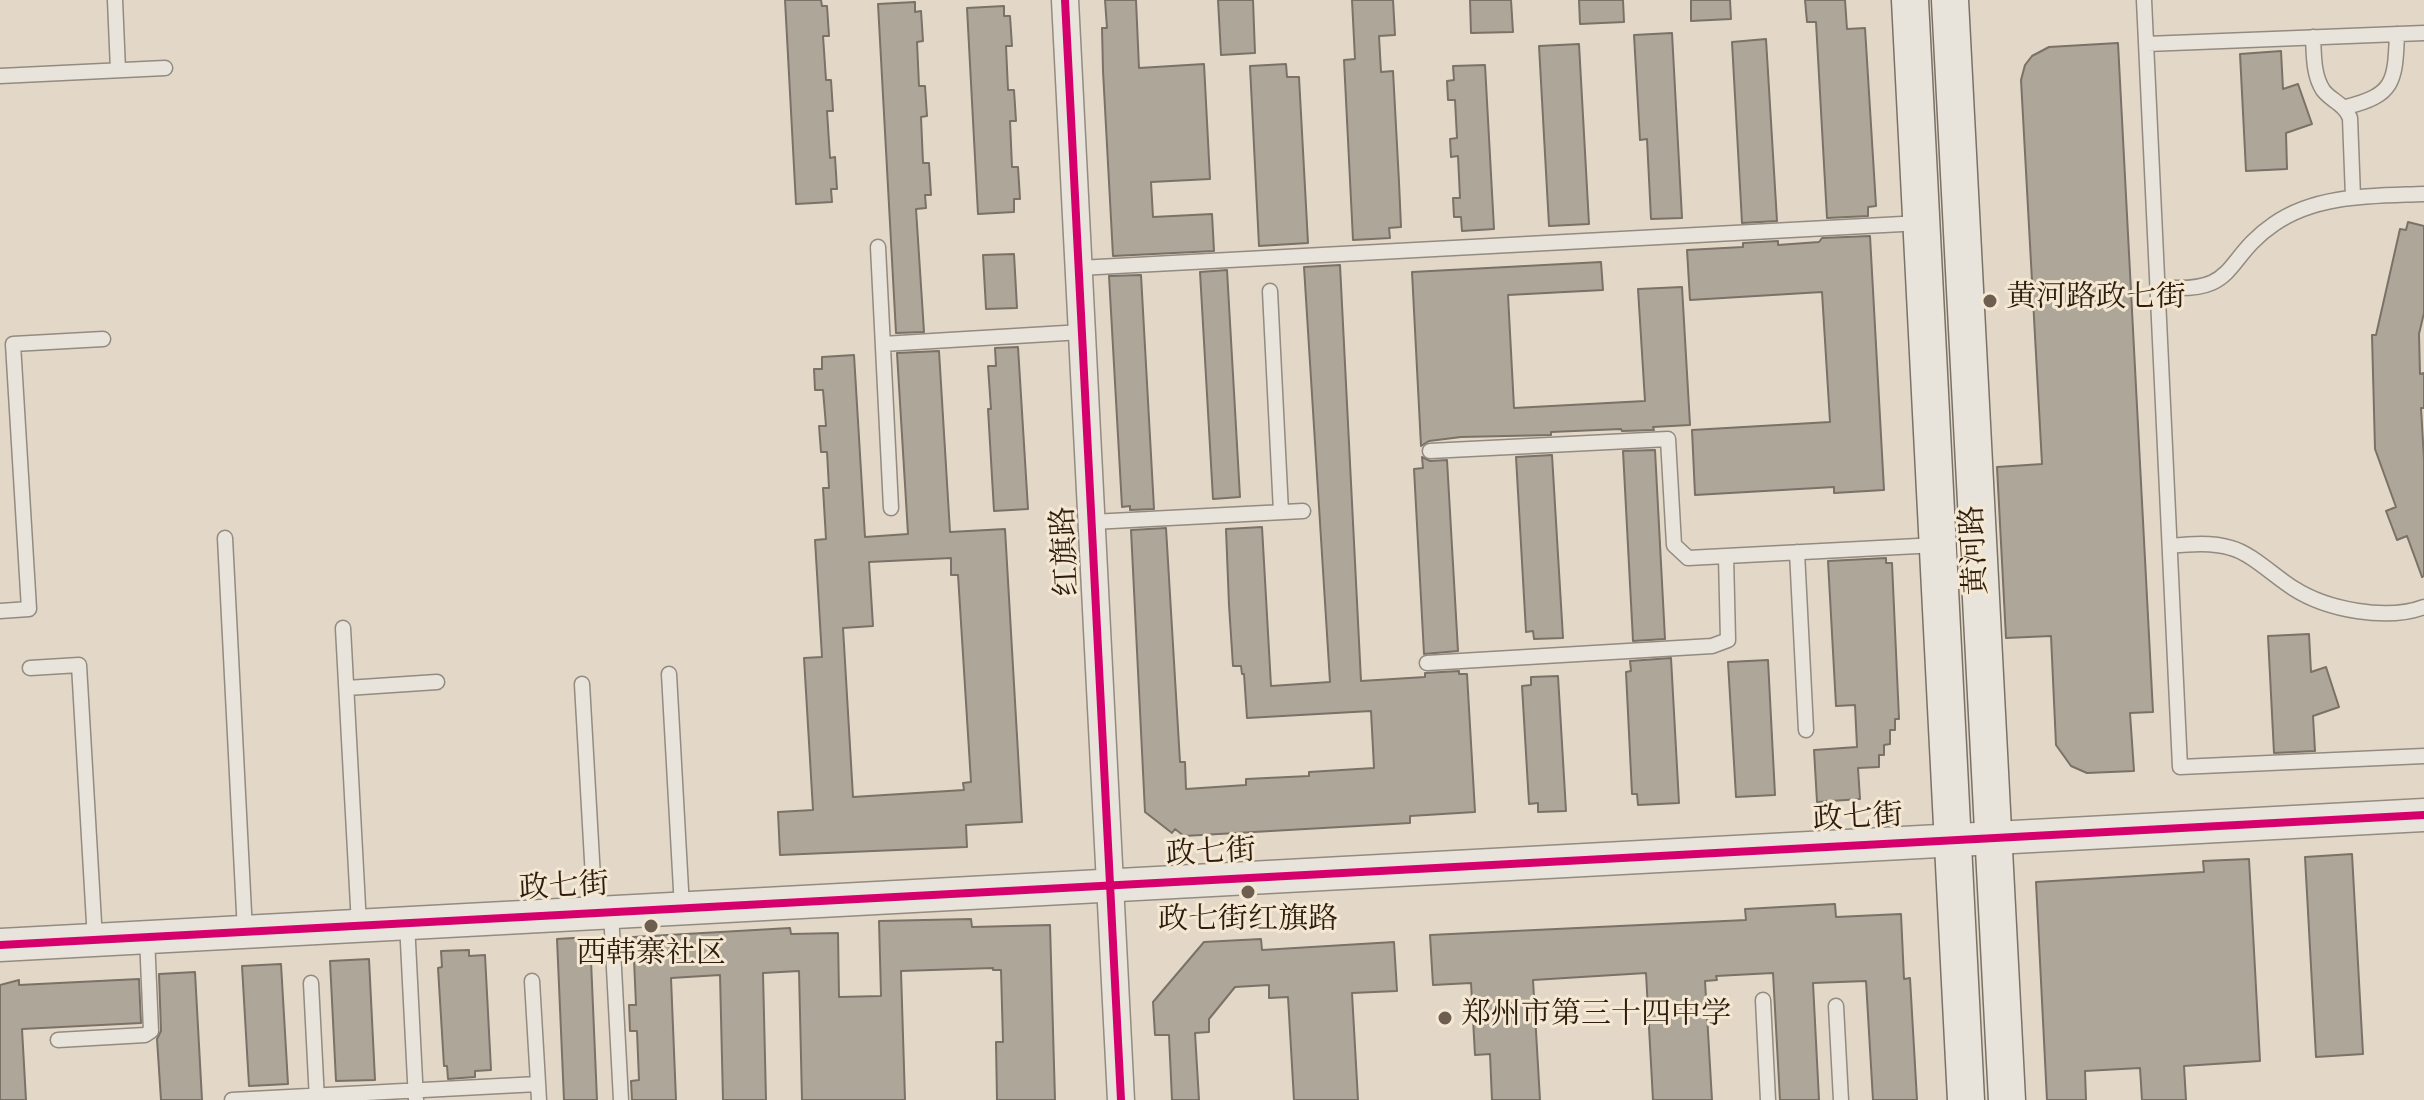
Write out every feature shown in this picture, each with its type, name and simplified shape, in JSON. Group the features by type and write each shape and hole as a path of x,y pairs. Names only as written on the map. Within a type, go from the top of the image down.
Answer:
{"main road":[{"name":"黄河路","path":"1910,0 1966,1100"},
{"name":"黄河路","path":"1950,0 2007,1100"}],"street":[{"name":"红旗路","path":"1065,0 1121,1100"},
{"name":"政七街","path":"0,945 2424,815"}],"lane":[{"path":"115,0 118,70"},
{"path":"2144,0 2180,767 2424,756"},
{"path":"2147,44 2424,33"},
{"path":"2346,107 2373,100 2389,86 2395,68 2397,34"},
{"path":"2313,37 2317,77 2324,91 2346,107 2350,118 2353,197"},
{"path":"0,76 165,68"},
{"path":"2158,287 2185,289 2210,286 2230,270 2275,223 2312,206 2353,197 2424,194"},
{"path":"1079,268 1921,223"},
{"path":"878,247 891,508"},
{"path":"1270,291 1281,512"},
{"path":"883,344 1082,332"},
{"path":"0,611 29,609 13,344 103,339"},
{"path":"1430,451 1668,439 1674,545 1688,558 1937,545"},
{"path":"1092,522 1303,511"},
{"path":"225,538 245,932"},
{"path":"2170,546 2235,548 2297,591 2338,606 2377,614 2410,612 2424,607"},
{"path":"1797,552 1806,730"},
{"path":"1427,663 1724,643 1728,640 1726,556"},
{"path":"343,628 359,925"},
{"path":"30,668 79,665 95,940"},
{"path":"669,674 682,908"},
{"path":"347,688 437,682"},
{"path":"582,684 621,1100"},
{"path":"407,923 416,1095"},
{"path":"58,1040 145,1035 151,1031 147,937"},
{"path":"532,981 539,1100"},
{"path":"311,983 317,1098"},
{"path":"1763,1000 1768,1100"},
{"path":"1836,1006 1841,1100"},
{"path":"232,1100 416,1095 538,1084"}],"building":[{"path":"785,0 821,0 822,6 827,6 829,36 823,36 826,80 831,80 833,111 827,111 830,158 835,157 837,189 831,189 832,202 796,204"},
{"path":"1105,0 1136,0 1139,68 1204,64 1210,179 1151,182 1153,217 1212,214 1214,251 1113,256 1103,71 1102,28 1107,28"},
{"path":"1218,0 1253,0 1255,53 1221,55"},
{"path":"1352,0 1393,0 1395,35 1379,36 1381,72 1393,71 1401,227 1389,228 1390,238 1353,240 1344,60 1355,59"},
{"path":"1470,0 1511,0 1513,32 1471,33"},
{"path":"1579,0 1623,0 1624,22 1580,24"},
{"path":"1691,0 1730,0 1731,19 1691,21"},
{"path":"1805,0 1845,0 1847,29 1865,28 1876,206 1868,207 1868,216 1827,218 1816,22 1807,22"},
{"path":"915,2 915,12 921,11 923,41 917,42 919,86 925,86 927,116 921,117 923,163 929,163 931,195 925,195 926,208 916,209 924,332 896,333 878,4"},
{"path":"1004,6 1004,16 1010,16 1012,46 1006,46 1008,90 1014,90 1016,121 1010,121 1012,167 1018,167 1020,199 1014,199 1014,212 978,214 967,8"},
{"path":"1672,33 1682,218 1651,219 1647,139 1640,140 1634,35"},
{"path":"1766,39 1777,221 1742,223 1732,42"},
{"path":"2118,43 2153,712 2130,713 2134,771 2087,773 2071,766 2056,745 2051,636 2006,638 1997,467 2042,464 2021,80 2025,65 2032,56 2049,47"},
{"path":"1579,44 1589,224 1549,226 1539,46"},
{"path":"2281,51 2283,89 2298,84 2312,124 2286,133 2287,169 2246,171 2240,54"},
{"path":"1286,64 1287,77 1299,77 1308,243 1259,246 1250,66"},
{"path":"1485,65 1494,229 1462,231 1461,217 1454,217 1453,198 1460,198 1458,156 1451,157 1450,139 1457,138 1455,100 1448,100 1447,81 1454,80 1453,66"},
{"path":"2408,222 2424,226 2424,313 2419,334 2420,374 2424,373 2424,408 2421,408 2424,459 2422,577 2407,536 2397,540 2386,511 2396,507 2375,449 2372,335 2376,335 2400,229 2406,230"},
{"path":"1870,236 1884,490 1834,493 1834,487 1695,495 1692,430 1830,422 1822,292 1690,300 1687,250 1743,247 1743,243 1778,241 1778,245 1819,242 1822,238"},
{"path":"1014,254 1017,308 986,309 983,255"},
{"path":"1601,262 1603,290 1508,295 1514,408 1645,401 1638,289 1682,287 1690,425 1653,427 1654,430 1461,437 1429,441 1421,446 1412,272"},
{"path":"1340,265 1361,681 1425,677 1425,673 1459,671 1459,674 1467,674 1475,812 1410,816 1410,823 1184,836 1175,829 1172,833 1145,812 1131,530 1166,528 1180,762 1185,762 1186,789 1246,785 1246,779 1309,776 1309,772 1374,768 1371,711 1247,718 1244,674 1241,666 1233,666 1226,529 1262,527 1271,686 1330,682 1304,267"},
{"path":"1227,270 1240,497 1213,499 1200,272"},
{"path":"1141,275 1154,509 1130,510 1130,506 1122,507 1109,276"},
{"path":"1018,347 1028,509 994,511 988,366 996,366 995,348"},
{"path":"939,351 950,532 1005,529 1022,822 966,825 967,847 780,855 778,812 813,810 804,658 822,657 815,540 826,539 823,488 829,488 827,452 821,452 819,426 826,426 823,390 815,390 814,369 822,369 822,357 854,355 865,537 908,534 897,353","holes":["951,558 951,575 958,575 971,782 963,783 964,790 853,797 843,628 873,626 869,562"]},
{"path":"1655,450 1665,639 1633,641 1623,451"},
{"path":"1552,455 1563,638 1534,639 1533,631 1526,632 1516,457"},
{"path":"1422,457 1430,461 1447,460 1458,651 1424,654 1414,469 1423,468"},
{"path":"1886,558 1886,563 1892,563 1899,719 1895,719 1895,730 1890,730 1890,744 1884,745 1884,755 1879,755 1879,767 1858,768 1860,799 1817,802 1814,750 1857,747 1855,705 1836,706 1828,561"},
{"path":"2309,634 2311,672 2326,667 2339,707 2313,716 2315,751 2274,753 2268,636"},
{"path":"1671,658 1679,803 1638,805 1637,794 1632,794 1626,672 1631,671 1630,661"},
{"path":"1768,660 1775,795 1736,797 1728,662"},
{"path":"1558,676 1566,811 1538,812 1538,803 1529,804 1522,686 1531,685 1531,677"},
{"path":"2352,854 2363,1054 2316,1057 2305,857"},
{"path":"2249,859 2260,1061 2184,1066 2186,1100 2142,1100 2140,1068 2085,1071 2086,1100 2047,1100 2036,882 2204,872 2203,861"},
{"path":"1835,904 1836,917 1901,914 1904,979 1910,978 1917,1100 1873,1100 1866,981 1813,983 1819,1100 1780,1100 1773,973 1716,976 1717,980 1705,981 1712,1100 1653,1100 1646,973 1533,980 1540,1100 1492,1100 1490,1054 1475,1055 1471,983 1433,985 1430,935 1746,920 1745,909"},
{"path":"971,919 972,927 1050,925 1055,1100 997,1100 996,1042 1003,1042 1001,970 993,968 901,971 905,1100 802,1100 799,971 763,973 766,1100 723,1100 720,975 671,978 676,1100 632,1100 631,1081 639,1080 637,1031 630,1031 629,1005 636,1005 633,937 790,928 791,934 838,933 839,997 881,996 879,921"},
{"path":"590,937 597,1100 564,1100 557,939"},
{"path":"1261,939 1262,950 1394,942 1397,991 1352,993 1358,1100 1294,1100 1288,997 1269,998 1269,985 1235,987 1209,1019 1209,1032 1195,1033 1199,1100 1172,1100 1169,1035 1155,1035 1153,1002 1204,942"},
{"path":"469,950 469,956 485,955 491,1070 475,1071 475,1077 448,1079 447,1066 444,1066 438,968 442,967 441,951"},
{"path":"369,959 375,1080 336,1081 330,961"},
{"path":"281,964 288,1084 249,1086 242,966"},
{"path":"195,972 202,1100 161,1100 157,1039 161,1031 159,974"},
{"path":"139,979 141,1023 22,1029 26,1100 0,1100 0,985 19,980 19,985"}],"cycle path":[{"path":"1065,0 1121,1100"},
{"path":"0,945 2424,815"}],"place":[{"name":"黄河路政七街","path":"1990,301"},
{"name":"政七街红旗路","path":"1248,892"},
{"name":"西韩寨社区","path":"651,926"},
{"name":"郑州市第三十四中学","path":"1445,1018"}]}
